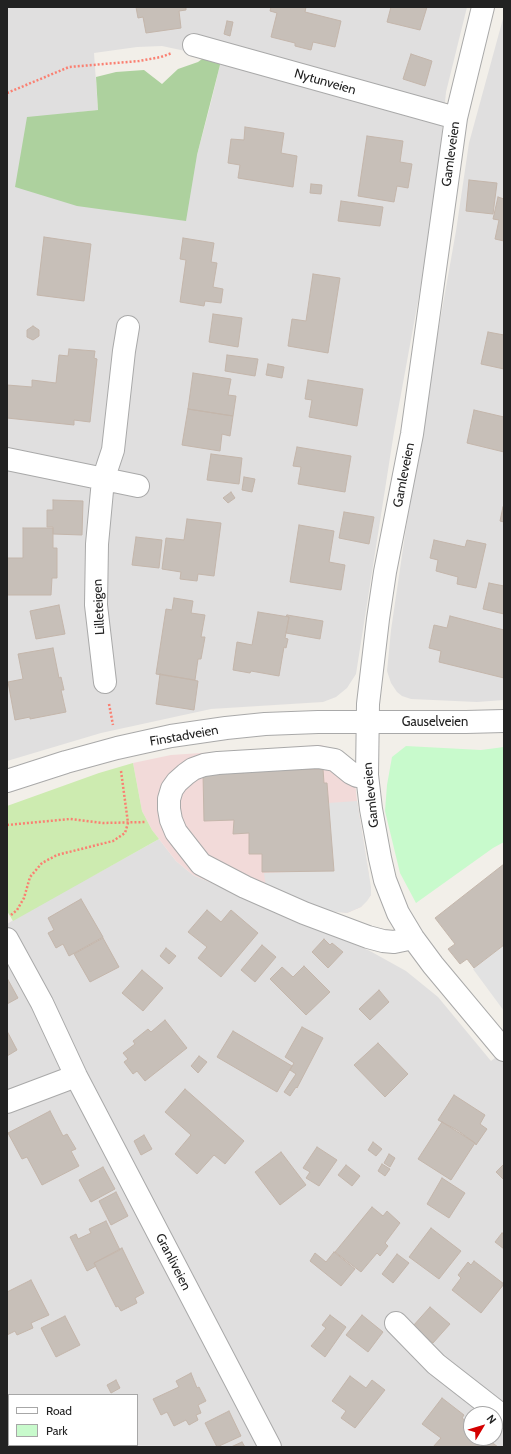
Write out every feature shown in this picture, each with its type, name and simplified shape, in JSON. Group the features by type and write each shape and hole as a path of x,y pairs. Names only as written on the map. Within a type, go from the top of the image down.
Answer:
{"street":[{"name":"Gamleveien","path":"483,7 456,118 412,434 385,572 370,683 367,722 367,775 375,838 385,880 398,913 413,938 504,1050"},
{"name":"Nytunveien","path":"194,45 456,118"},
{"name":"Lilleteigen","path":"105,682 96,606 97,544 104,480 113,450 128,327"},
{"path":"7,459 138,486"},
{"name":"Finstadveien","path":"7,781 90,755 171,736 265,724 346,721 367,722"},
{"name":"Gauselveien","path":"367,722 504,721"},
{"path":"367,775 357,776 352,774 335,760 318,757 204,765 193,769 186,774 177,782 172,790 169,809 171,820 176,832 201,864 245,887 343,929 383,941 394,942 413,938"},
{"name":"Granliveien","path":"7,939 42,1003 76,1076 270,1447"},
{"path":"7,1102 76,1076"},
{"path":"396,1323 436,1364 504,1418"}],"path":[{"path":"7,93 69,67 139,61 161,57 194,45"},
{"path":"105,682 113,726"},
{"path":"7,918 17,910 24,898 30,877 42,863 57,854 113,841 125,834 128,823 121,769"},
{"path":"7,825 70,819 103,823 128,823"}],"shaded area":[{"path":"7,7 467,7 446,92 434,214 394,432 356,674 347,688 336,697 323,702 211,709 101,733 7,761","holes":["162,46 221,61 197,155 27,118 98,110 94,53 137,47"]},
{"path":"504,15 504,700 477,702 411,699 402,696 397,692 391,683 387,671 391,630 420,433 456,231 469,143"},
{"path":"321,745 332,749 355,781 371,895 361,907 347,913 317,908 261,904 193,875 176,861 152,830 142,811 133,763 171,755"},
{"path":"357,801 371,887 371,895 361,907 347,913 317,908 266,888 264,873 330,870 328,803"},
{"path":"159,839 176,861 193,875 370,951 406,971 438,997 491,1061 504,1051 504,1447 7,1447 7,924 48,899"},
{"path":"504,945 504,1011 473,969"}],"green space":[{"path":"206,56 221,61 197,155 186,221 77,206 15,187 27,117 98,110 96,77 116,72 144,70 162,84 178,69 198,62"},
{"path":"406,746 481,750 504,747 504,842 493,848 416,903 400,873 385,811 387,785 392,757"},
{"path":"133,763 142,811 152,830 159,839 13,921 7,911 7,806 99,773"}],"building":[{"path":"136,7 186,7 186,10 179,11 181,28 146,33 143,17 138,18"},
{"path":"271,7 306,7 305,12 341,21 335,47 313,42 311,50 295,46 295,43 271,37 277,13 270,11"},
{"path":"391,7 427,7 420,30 387,22"},
{"path":"227,21 233,22 230,36 224,34"},
{"path":"411,54 432,61 425,86 403,79"},
{"path":"245,127 284,133 281,153 297,156 293,187 238,178 240,165 228,163 231,139 244,140"},
{"path":"367,136 403,141 400,162 412,164 408,188 397,186 394,202 358,196"},
{"path":"469,180 497,183 493,214 466,211"},
{"path":"311,184 322,185 321,194 310,193"},
{"path":"498,197 504,199 504,241 495,239 499,220 493,219"},
{"path":"341,201 383,207 380,226 338,221"},
{"path":"44,237 91,244 84,301 37,295"},
{"path":"183,238 214,243 211,262 217,263 213,287 223,289 221,303 205,301 204,306 180,302 186,260 180,259"},
{"path":"313,274 340,278 328,353 288,346 292,319 306,321"},
{"path":"213,314 242,318 238,347 209,342"},
{"path":"33,326 39,330 39,336 33,340 27,337 27,330"},
{"path":"488,332 504,335 504,369 481,364"},
{"path":"69,349 95,351 94,358 97,359 90,422 74,420 74,425 7,418 7,385 32,387 32,380 56,383 59,355 68,356"},
{"path":"227,355 258,359 255,376 225,371"},
{"path":"268,364 284,367 282,378 266,375"},
{"path":"193,373 231,379 228,395 236,396 233,416 188,409"},
{"path":"308,380 363,389 357,426 309,417 312,400 305,399"},
{"path":"188,409 233,416 230,436 222,434 220,451 182,445"},
{"path":"474,410 504,417 504,452 467,443"},
{"path":"297,447 351,456 345,492 298,484 301,467 293,466"},
{"path":"211,454 242,458 239,484 207,480"},
{"path":"244,477 255,479 252,492 242,490"},
{"path":"231,492 235,498 228,503 223,498"},
{"path":"53,500 83,501 82,535 53,534 53,527 47,527 47,510 53,510"},
{"path":"504,507 504,522 500,521"},
{"path":"344,512 374,517 369,544 339,538"},
{"path":"187,519 221,523 214,576 198,574 197,581 180,579 181,572 162,569 166,538 184,540"},
{"path":"299,525 334,531 329,562 345,565 341,590 290,582"},
{"path":"23,528 53,528 53,548 57,548 57,578 52,578 51,595 7,595 7,558 23,558"},
{"path":"136,537 162,540 159,568 132,565"},
{"path":"434,540 465,547 467,540 486,544 476,588 457,584 458,577 436,571 438,560 430,558"},
{"path":"489,583 504,586 504,614 483,609"},
{"path":"174,598 193,601 191,613 205,615 201,637 205,637 201,659 198,659 195,680 156,674 166,609 172,610"},
{"path":"59,605 65,634 36,639 30,611"},
{"path":"258,612 289,617 285,638 288,639 286,648 284,647 279,676 251,671 250,673 233,670 237,642 252,645"},
{"path":"286,616 323,621 320,639 286,633 289,617"},
{"path":"450,616 504,630 504,678 439,662 441,651 429,648 434,625 447,628"},
{"path":"53,648 59,678 61,677 64,690 61,690 66,712 30,719 30,717 15,720 8,682 23,679 18,654"},
{"path":"160,674 198,681 194,710 156,704"},
{"path":"323,769 324,783 327,783 334,871 262,872 262,854 249,854 249,833 233,834 234,820 204,821 203,774 244,773 244,771"},
{"path":"504,864 504,945 474,968 467,959 460,964 448,949 455,944 435,918"},
{"path":"81,899 103,937 69,956 63,944 56,948 48,933 54,930 48,918"},
{"path":"207,910 221,922 231,910 258,933 221,977 198,958 207,947 188,932"},
{"path":"103,938 119,967 90,982 74,954"},
{"path":"324,939 330,945 332,943 343,952 328,968 312,952"},
{"path":"262,945 276,957 255,982 241,970"},
{"path":"166,948 176,956 169,964 160,956"},
{"path":"304,966 330,992 306,1015 270,979 282,967 293,977"},
{"path":"142,970 163,988 143,1011 122,993"},
{"path":"7,978 18,998 7,1004"},
{"path":"379,990 389,1002 370,1020 359,1009"},
{"path":"165,1020 187,1048 145,1081 137,1071 133,1074 124,1062 128,1059 123,1053 135,1044 133,1041 148,1029 151,1032"},
{"path":"302,1027 323,1038 297,1088 296,1087 290,1096 284,1092 296,1074 290,1070 294,1063 285,1057"},
{"path":"7,1031 17,1050 7,1056"},
{"path":"233,1031 292,1066 277,1092 217,1057"},
{"path":"378,1043 408,1074 385,1097 354,1065"},
{"path":"199,1056 207,1062 198,1073 191,1066"},
{"path":"185,1089 244,1141 225,1164 214,1155 197,1174 175,1154 191,1135 165,1112"},
{"path":"454,1095 485,1115 480,1124 487,1129 476,1145 457,1130 438,1120"},
{"path":"50,1111 63,1136 67,1134 76,1149 71,1151 79,1166 42,1185 27,1157 22,1159 8,1133"},
{"path":"442,1122 475,1143 451,1180 418,1159"},
{"path":"144,1135 152,1149 141,1155 134,1141"},
{"path":"373,1142 382,1149 376,1156 368,1150"},
{"path":"317,1147 337,1160 319,1186 306,1178 310,1172 303,1168"},
{"path":"281,1152 306,1185 280,1205 255,1172"},
{"path":"389,1154 395,1158 390,1167 384,1163"},
{"path":"382,1164 390,1169 385,1176 378,1171"},
{"path":"504,1164 504,1180 496,1172"},
{"path":"346,1165 360,1176 352,1186 338,1175"},
{"path":"103,1167 115,1189 91,1202 79,1180"},
{"path":"442,1178 465,1193 449,1218 427,1204"},
{"path":"116,1192 128,1216 111,1225 99,1201"},
{"path":"372,1207 383,1216 387,1211 400,1223 385,1243 388,1246 380,1256 377,1253 361,1272 335,1252"},
{"path":"106,1221 120,1250 94,1263 96,1266 87,1271 70,1237 76,1234 78,1239 91,1233 89,1229"},
{"path":"431,1228 461,1251 439,1279 409,1257"},
{"path":"502,1233 504,1234 504,1249 495,1242"},
{"path":"122,1248 144,1293 135,1298 137,1303 121,1311 118,1306 116,1307 94,1263"},
{"path":"334,1252 355,1269 341,1286 310,1261 315,1253 326,1262"},
{"path":"397,1254 409,1263 393,1283 382,1274"},
{"path":"474,1261 504,1284 481,1313 452,1290 461,1278 458,1275 468,1262 471,1265"},
{"path":"31,1280 49,1315 31,1323 33,1328 17,1335 15,1331 7,1335 7,1292"},
{"path":"430,1307 450,1324 433,1343 413,1326"},
{"path":"330,1315 346,1327 325,1357 311,1346 326,1328 322,1325"},
{"path":"362,1315 383,1332 368,1352 346,1335"},
{"path":"65,1316 80,1345 56,1357 41,1328"},
{"path":"191,1373 197,1388 199,1387 206,1401 198,1405 201,1413 196,1415 198,1420 189,1425 186,1420 174,1426 167,1412 161,1415 153,1399 179,1387 176,1381"},
{"path":"350,1376 366,1388 372,1380 385,1390 355,1428 341,1418 346,1411 332,1401"},
{"path":"116,1380 120,1388 111,1393 107,1385"},
{"path":"442,1398 463,1414 463,1446 498,1447 433,1447 441,1438 422,1424"},
{"path":"229,1411 241,1436 217,1447 205,1423"},
{"path":"242,1442 245,1447 231,1447"},
{"path":"64,1446 115,1447 65,1447"}]}
